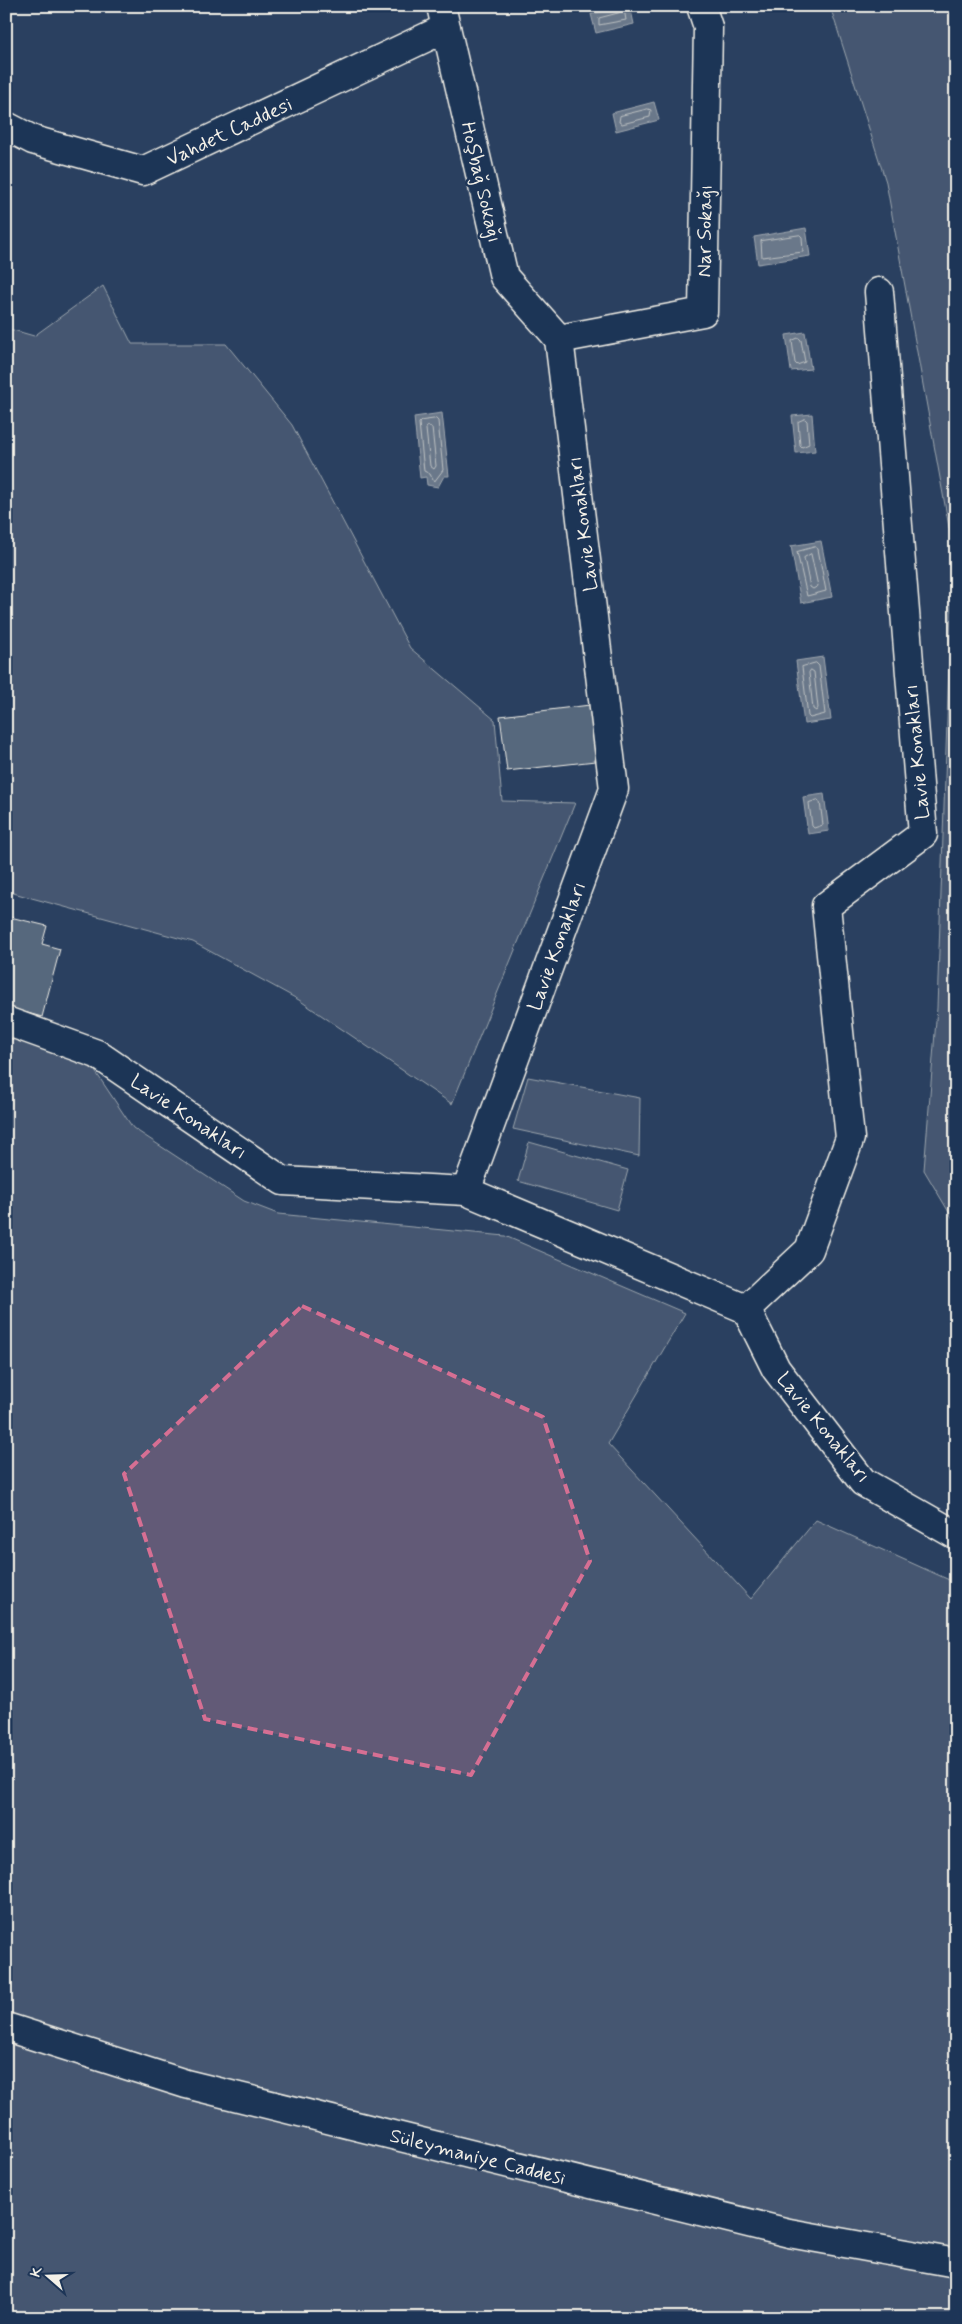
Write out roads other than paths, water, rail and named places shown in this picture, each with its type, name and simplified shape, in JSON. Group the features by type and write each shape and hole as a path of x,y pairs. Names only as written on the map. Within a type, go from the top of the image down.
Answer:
{"street":[{"name":"Nar Sokağı","path":"559,339 702,312 708,27 702,6"},
{"name":"Hoşbağ Sokağı","path":"444,17 504,277 559,339"},
{"name":"Vahdet Caddesi","path":"6,126 33,140 143,171 444,17"},
{"name":"Lavie Konakları","path":"746,1308 809,1250 850,1138 826,906 923,834 879,292"},
{"name":"Lavie Konakları","path":"466,1191 614,789 559,339"},
{"name":"Lavie Konakları","path":"6,1021 96,1054 283,1180 466,1191 746,1308 776,1369 863,1482 956,1535"},
{"name":"Süleymaniye Caddesi","path":"6,2027 186,2084 789,2233 956,2263"}],"water":[{"path":"630,6 634,24 596,33 591,14"},
{"path":"654,102 659,120 616,131 612,113"},
{"path":"806,228 810,256 758,264 754,237"},
{"path":"805,332 811,369 791,371 786,335"},
{"path":"442,413 449,476 444,476 438,487 427,485 426,477 420,478 414,417"},
{"path":"812,414 815,451 796,453 792,416"},
{"path":"821,541 832,597 801,603 791,546"},
{"path":"823,657 831,720 804,724 796,661"},
{"path":"824,794 829,831 808,834 803,797"}]}
